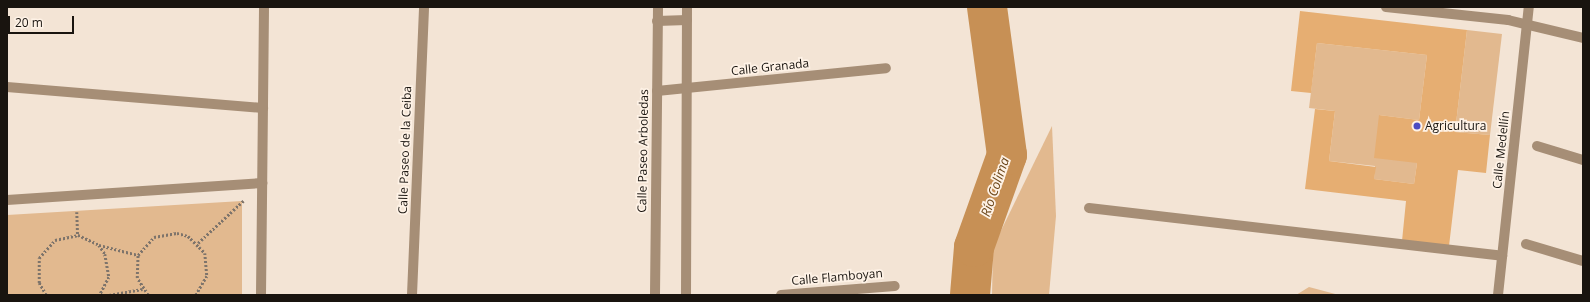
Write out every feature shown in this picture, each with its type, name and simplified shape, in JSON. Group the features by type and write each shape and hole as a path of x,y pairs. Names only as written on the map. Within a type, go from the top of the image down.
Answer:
{"street":[{"path":"261,295 264,7"},
{"name":"Calle Paseo de la Ceiba","path":"412,295 424,7"},
{"name":"Calle Paseo Arboledas","path":"655,295 658,7"},
{"path":"686,295 687,7"},
{"path":"1386,7 1528,23 1583,38"},
{"name":"Calle Medellín","path":"1498,295 1529,7"},
{"path":"657,21 687,20"},
{"name":"Calle Granada","path":"657,91 886,68"},
{"path":"7,87 263,108"},
{"path":"1537,146 1583,160"},
{"path":"7,200 262,183"},
{"path":"1089,208 1502,256"},
{"path":"1526,244 1583,261"},
{"name":"Calle Flamboyan","path":"781,295 895,286"}],"path":[{"path":"198,243 262,183"},
{"path":"76,195 78,235"},
{"path":"148,295 142,289 135,266 138,255 149,241 165,233 188,236 198,243 205,253 208,270 196,295"},
{"path":"44,294 39,283 39,258 55,240 78,235 98,245 138,255"},
{"path":"98,245 109,265 109,277 100,295"},
{"path":"109,295 142,289"}],"shaded area":[{"path":"1467,30 1502,34 1490,135 1455,132"},
{"path":"1317,43 1427,55 1419,120 1379,115 1417,163 1414,184 1374,179 1375,166 1329,161 1335,111 1309,108"},
{"path":"1052,126 1056,216 1049,295 992,295 993,247"},
{"path":"242,201 242,295 7,295 7,215"},
{"path":"1309,287 1339,295 1296,295"}],"building":[{"name":"Agricultura","path":"1300,11 1467,30 1455,132 1490,135 1486,173 1458,170 1449,246 1402,241 1406,201 1305,189 1315,109 1335,111 1329,161 1376,167 1374,179 1414,184 1417,163 1374,158 1379,115 1419,120 1427,55 1317,43 1311,93 1291,91"}],"waterway":[{"name":"Río Colima","path":"970,295 974,247 1007,155 987,7"}],"place":[{"name":"Agricultura","path":"1417,126"}]}
